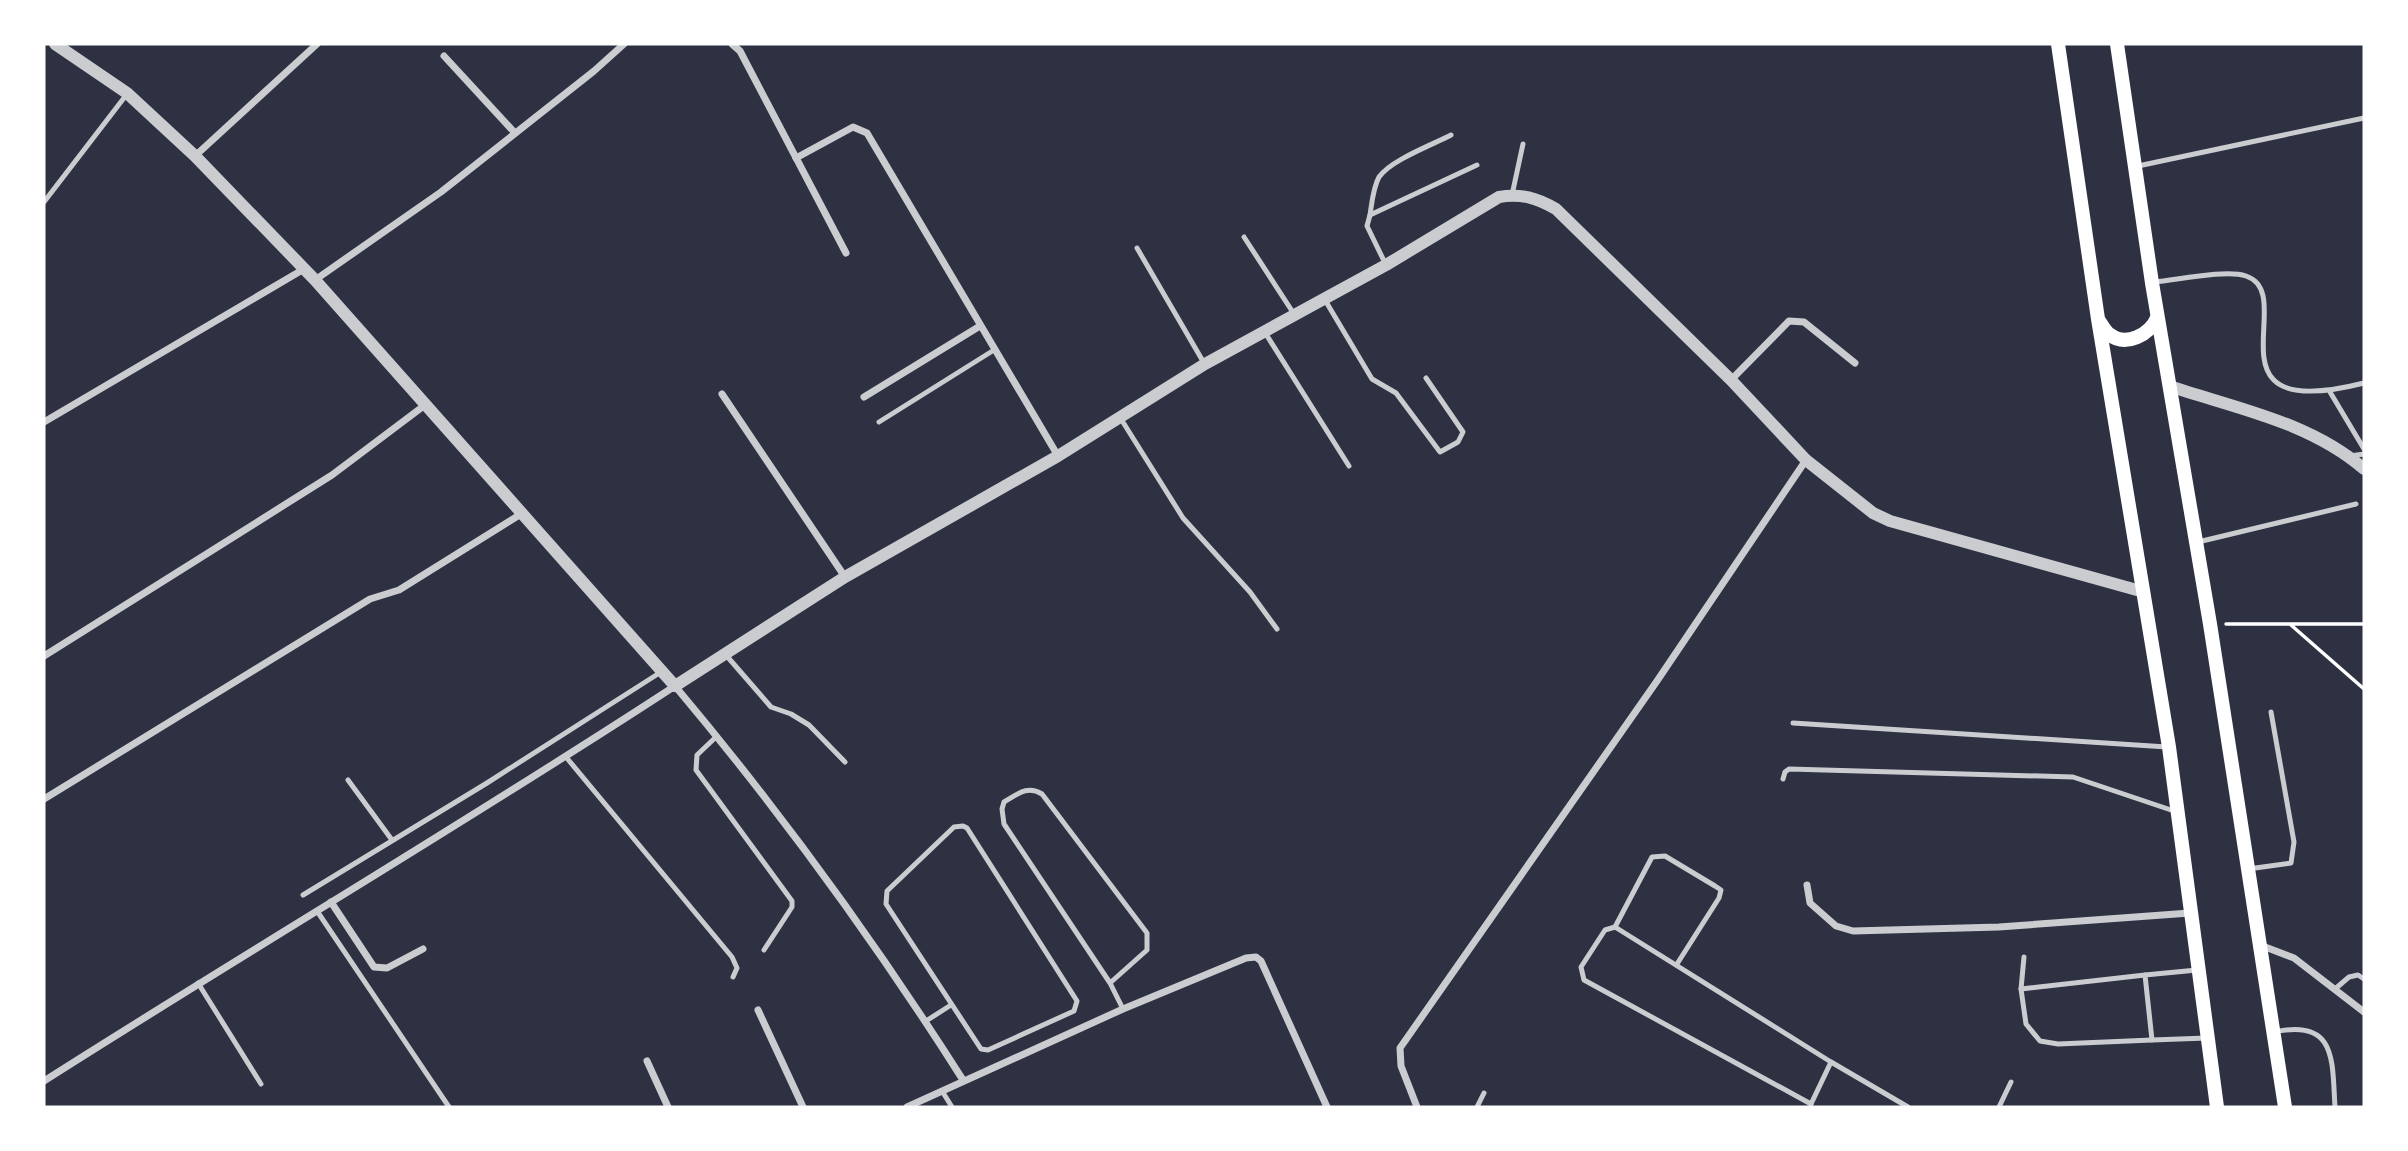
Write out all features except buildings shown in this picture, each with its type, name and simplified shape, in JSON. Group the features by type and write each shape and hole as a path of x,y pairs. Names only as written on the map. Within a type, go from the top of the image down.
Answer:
{"main road":[{"path":"2058,44 2098,319 2169,747 2217,1107"},
{"path":"2120,44 2151,283 2210,624 2285,1107"},
{"path":"2098,319 2108,334 2128,340 2153,327 2157,318"}],"street":[{"path":"55,44 127,93 195,156 315,280 675,687 717,736 829,883 926,1021 963,1080"},
{"path":"195,156 317,44"},
{"path":"315,280 442,192 624,44"},
{"path":"732,44 740,51 846,253"},
{"path":"444,56 515,133"},
{"path":"796,158 853,127 867,133 1058,456"},
{"path":"44,1081 566,757 845,577 1058,456 1205,364 1386,265 1499,197 1529,196 1556,209 1731,380 1806,460 1873,513 1890,521 2144,592"},
{"path":"44,422 304,269"},
{"path":"1731,380 1789,321 1804,322 1855,363"},
{"path":"863,397 980,326"},
{"path":"2169,386 2309,432 2350,457 2364,469"},
{"path":"722,394 845,577"},
{"path":"44,656 332,475 425,405"},
{"path":"1417,1107 1401,1066 1400,1048 1649,692 1806,460"},
{"path":"44,799 370,598 399,590 521,514"},
{"path":"1807,885 1810,903 1836,926 1853,932 1998,927 2190,913"},
{"path":"331,902 374,967 387,968 423,949"},
{"path":"2259,944 2294,958 2364,1012"},
{"path":"907,1107 1123,1009 1246,958 1256,957 1261,961 1327,1107"},
{"path":"758,1010 803,1107"},
{"path":"647,1061 667,1107"}],"lane":[{"path":"44,202 127,93"},
{"path":"2134,166 2364,118"},
{"path":"1386,265 1367,226 1375,187 1381,175 1392,166 1451,135"},
{"path":"1512,195 1523,144"},
{"path":"1370,215 1478,165"},
{"path":"1244,237 1295,315"},
{"path":"1138,248 1205,364"},
{"path":"2151,283 2221,274 2246,276 2258,284 2264,295 2264,368 2274,381 2299,392 2330,392 2364,383"},
{"path":"1324,297 1372,379 1396,393 1440,453 1458,442 1463,432 1426,378"},
{"path":"1264,331 1349,466"},
{"path":"878,422 994,349"},
{"path":"2330,392 2364,452 2350,457"},
{"path":"1120,418 1183,518 1250,592 1277,629"},
{"path":"2195,543 2356,504"},
{"path":"725,654 771,706 809,725 845,762"},
{"path":"303,895 487,783 661,672"},
{"path":"2248,869 2291,863 2293,856 2294,842 2271,712"},
{"path":"1793,723 2169,747"},
{"path":"717,736 697,755 696,770 792,901 792,907 764,950"},
{"path":"566,757 732,957 737,968 733,977"},
{"path":"1783,779 1789,769 2073,777 2177,812"},
{"path":"348,780 393,840"},
{"path":"1110,983 1147,950 1147,933 1042,794 1028,789 1004,802 1004,824 1110,983 1123,1009"},
{"path":"962,825 967,828 1075,996 1076,1007 1074,1011 985,1051 951,1005 886,904 886,898 887,891 954,827 962,825"},
{"path":"1615,928 1652,857 1665,856 1721,890 1719,898 1677,964"},
{"path":"317,911 449,1107"},
{"path":"1831,1062 1810,1106 1584,980 1581,967 1605,930 1615,928 1908,1107"},
{"path":"2024,957 2021,989 2026,1024 2040,1041 2058,1044 2207,1038"},
{"path":"2021,989 2198,970"},
{"path":"2145,975 2152,1040"},
{"path":"2335,989 2349,977 2358,975 2364,979"},
{"path":"198,983 261,1084"},
{"path":"926,1021 951,1005"},
{"path":"2273,1032 2293,1027 2310,1030 2325,1042 2331,1054 2335,1107"},
{"path":"1999,1107 2011,1082"},
{"path":"942,1091 952,1107"},
{"path":"1477,1107 1484,1093"}],"path":[{"path":"2210,624 2364,624"},
{"path":"2290,624 2364,689"}]}
